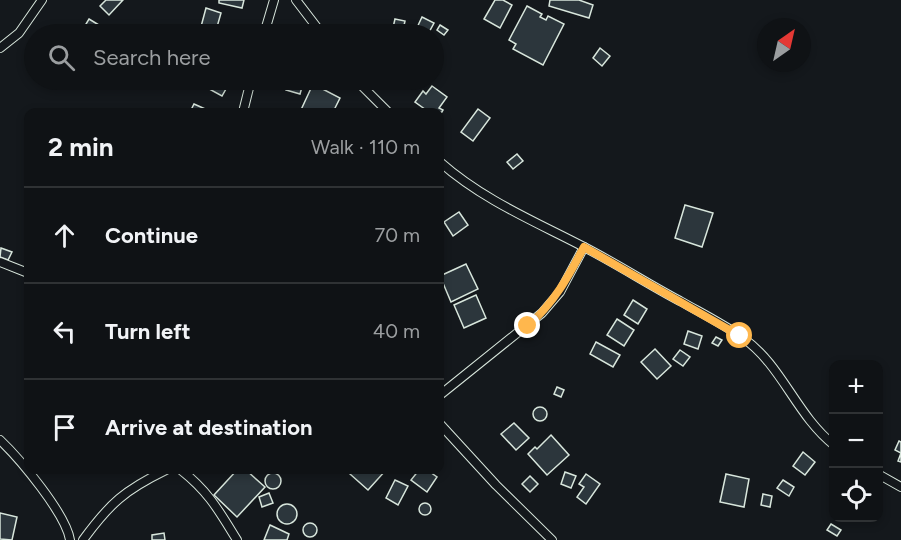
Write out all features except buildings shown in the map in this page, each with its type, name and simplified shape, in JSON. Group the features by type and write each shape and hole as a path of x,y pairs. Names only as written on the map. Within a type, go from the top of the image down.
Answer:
{"lane":[{"path":"25,24 42,0"},
{"path":"267,24 274,0"},
{"path":"296,0 314,24"},
{"path":"0,48 19,33 24,26"},
{"path":"244,108 248,90"},
{"path":"366,90 384,108"},
{"path":"444,165 463,182 486,197 584,247 716,321 754,345 767,359 806,418 829,440"},
{"path":"444,392 542,313 560,292 584,247"},
{"path":"0,262 24,271"},
{"path":"444,428 496,485 552,540"},
{"path":"0,440 24,469"},
{"path":"28,474 67,527 70,540"},
{"path":"83,540 114,501 133,486 158,474"},
{"path":"187,474 199,483 215,503 237,540"},
{"path":"883,476 901,487"}],"route":[{"path":"528,326 560,292 584,247 740,336"}]}
